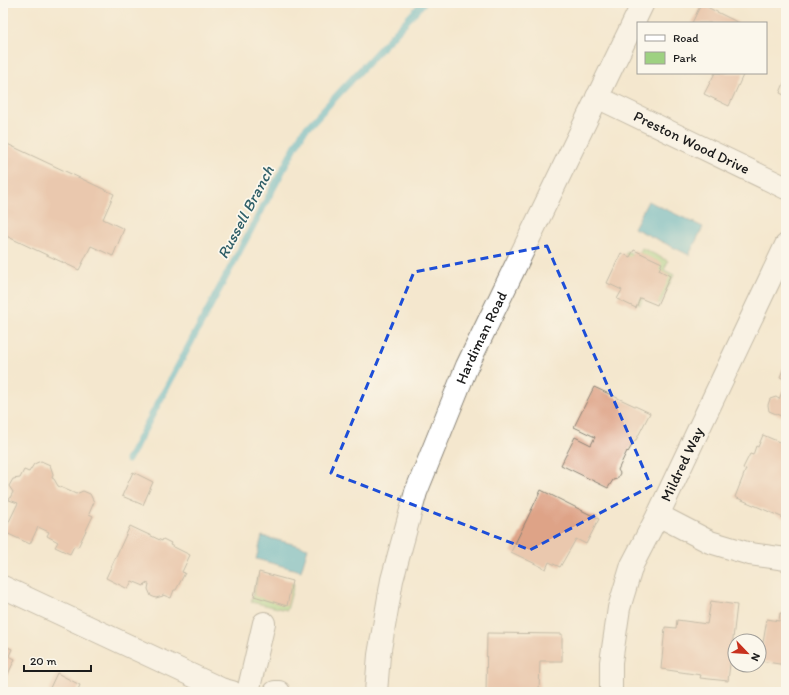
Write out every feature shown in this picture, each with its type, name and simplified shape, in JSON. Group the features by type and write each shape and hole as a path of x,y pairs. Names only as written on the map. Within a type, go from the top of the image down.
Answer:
{"street":[{"name":"Hardiman Road","path":"376,692 379,655 392,580 416,492 467,366 643,3"},
{"name":"Preston Wood Drive","path":"597,97 786,188"},
{"name":"Mildred Way","path":"611,692 611,662 619,608 632,565 658,515 786,245"},
{"path":"658,515 710,542 750,554 786,559"},
{"path":"3,587 221,689 232,692"},
{"path":"248,692 264,623"}],"highlighted area":[{"path":"547,246 651,486 530,550 331,473 414,272"}],"green space":[{"path":"642,248 668,261 664,270 674,275 660,304 644,296 640,305 624,297 628,289 613,282 627,251 638,257"},
{"path":"258,576 294,584 287,610 251,602"}],"water":[{"path":"648,201 703,227 689,255 634,228"},
{"path":"262,536 308,548 301,571 256,559"}],"building":[{"path":"701,4 737,22 692,22"},
{"path":"714,74 744,74 729,106 704,94"},
{"path":"786,78 786,96 780,93"},
{"path":"3,142 114,194 103,219 124,229 113,256 91,246 79,270 4,235 3,237"},
{"path":"634,250 662,263 659,270 670,276 657,305 640,298 636,308 617,299 622,290 607,283 621,253 630,257"},
{"path":"786,362 786,380 780,377"},
{"path":"594,387 650,413 636,440 628,452 627,451 618,470 620,473 617,479 613,480 608,488 561,465 575,437 591,445 595,437 574,427"},
{"path":"784,388 786,389 786,418 769,411 768,405 770,399 776,397 779,399"},
{"path":"763,435 786,445 786,519 735,497 746,469 743,468 750,454 753,455 756,446 758,447"},
{"path":"41,461 50,465 53,474 52,478 58,486 76,494 83,491 90,494 94,502 89,514 93,516 78,547 74,546 70,554 55,547 58,542 47,536 49,532 38,527 30,544 4,532 18,503 9,500 13,492 9,486 13,479 20,478 24,470 29,472 34,464"},
{"path":"133,472 153,482 143,505 122,496"},
{"path":"541,490 599,519 586,544 576,539 560,567 549,562 546,569 511,552"},
{"path":"130,526 162,541 163,539 171,543 170,545 190,555 182,572 185,573 176,590 174,590 171,598 163,595 156,598 151,596 148,589 149,584 145,583 144,586 132,581 128,589 106,578"},
{"path":"259,572 292,581 287,606 254,596"},
{"path":"711,601 737,605 734,633 727,633 728,681 700,678 701,675 661,669 665,627 676,628 677,620 707,624"},
{"path":"780,613 786,614 786,665 767,662 767,633 765,633 767,619 779,621"},
{"path":"487,633 562,634 562,661 540,661 539,692 486,692"},
{"path":"3,645 12,649 9,656 15,659 3,685"},
{"path":"57,673 80,685 77,692 48,692"}],"waterway":[{"name":"Russell Branch","path":"128,460 303,132 423,3"}]}
